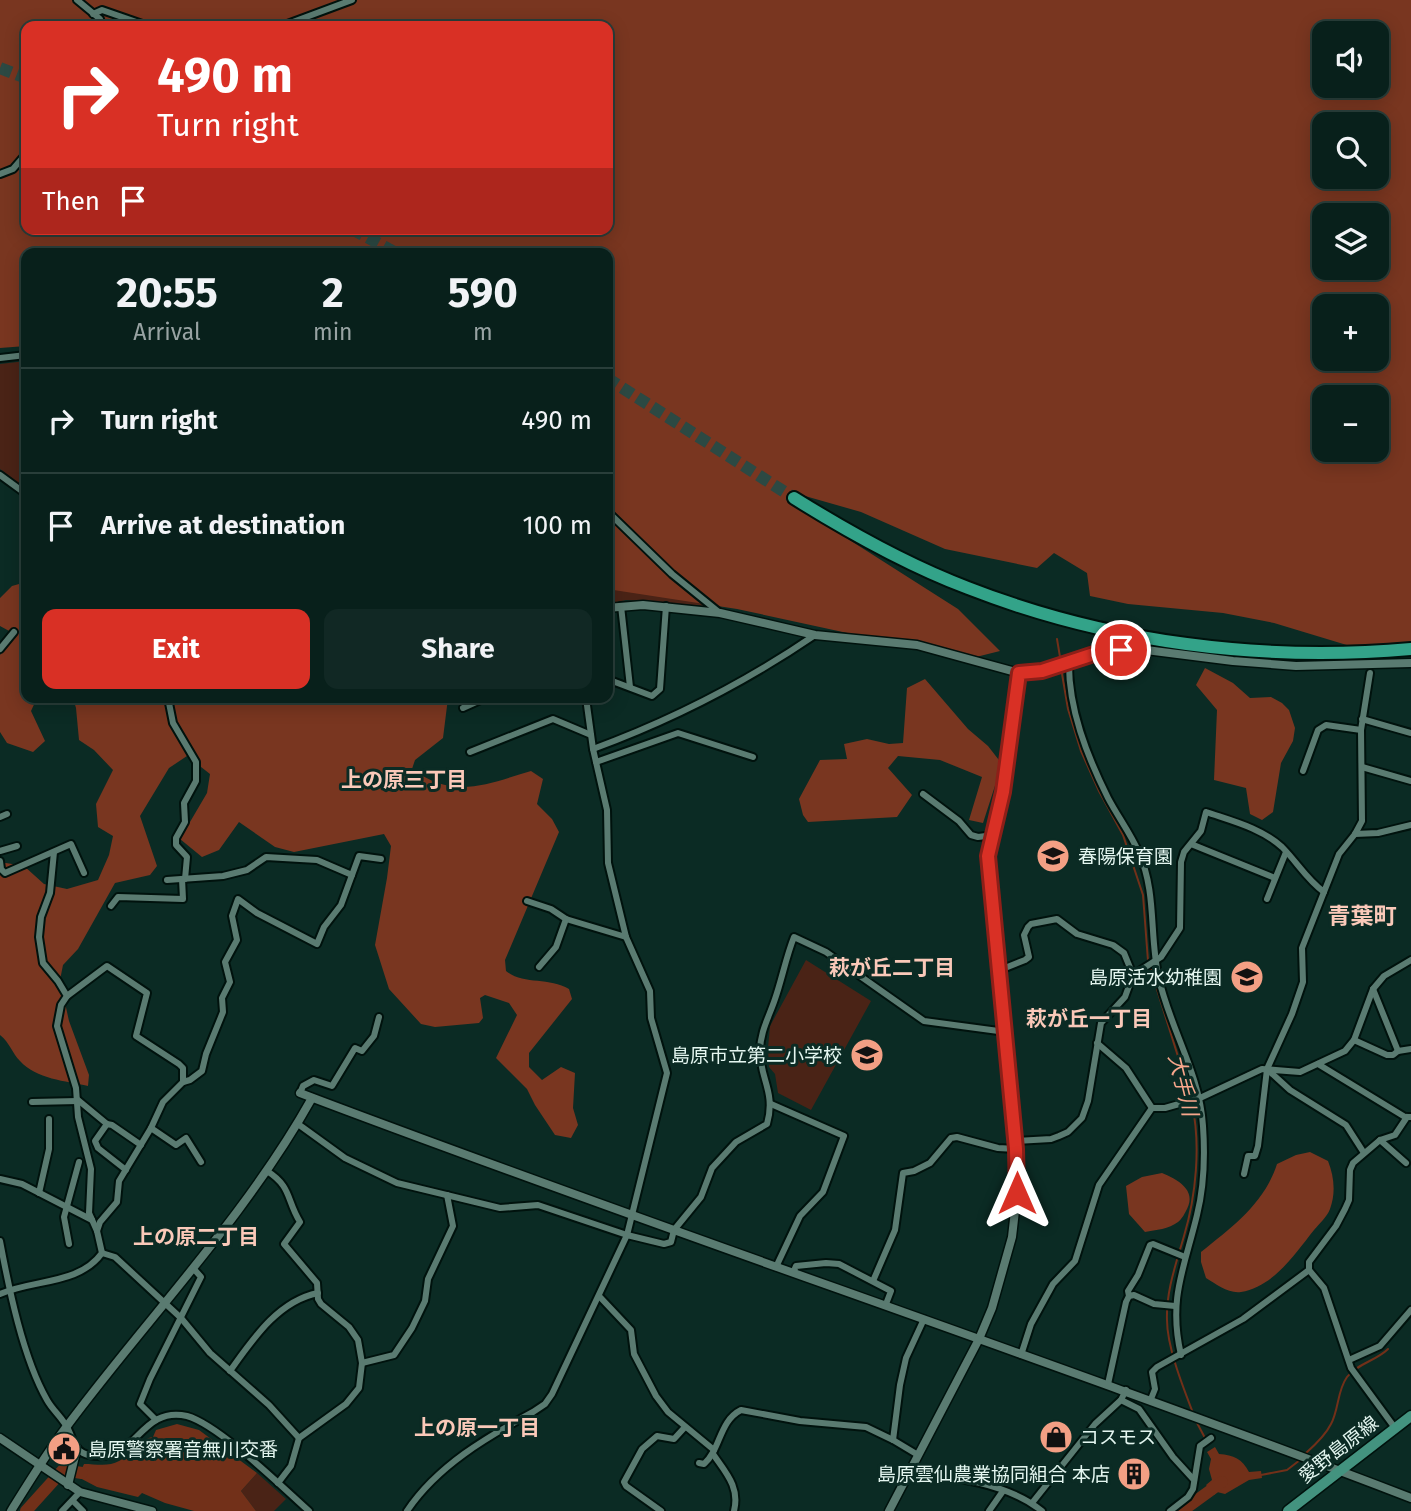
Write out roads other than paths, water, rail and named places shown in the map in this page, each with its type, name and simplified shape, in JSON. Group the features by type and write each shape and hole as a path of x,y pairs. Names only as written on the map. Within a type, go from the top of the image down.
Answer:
{"highway":[{"path":"794,498 871,544 969,589 1038,612 1096,627 1157,640 1264,652 1311,654 1411,649"}],"main road":[{"name":"愛野島原線","path":"1288,1511 1411,1416"}],"street":[{"path":"77,0 101,21"},
{"path":"295,21 352,0"},
{"path":"93,14 102,10 134,21"},
{"path":"0,174 13,169 21,160"},
{"path":"0,358 21,356"},
{"path":"0,475 21,490"},
{"path":"613,517 672,574 720,613"},
{"path":"621,606 630,687"},
{"path":"613,607 666,607 720,613 815,635 917,645 1019,673 1042,671 1103,651 1138,649 1296,666 1411,663"},
{"path":"613,682 652,695 660,689 666,607"},
{"path":"0,649 14,632"},
{"path":"593,748 641,732 689,710 770,666 815,635"},
{"path":"1067,662 1072,700 1087,748 1108,798 1140,855 1148,880 1151,964 1198,1099 1203,1125 1203,1170 1198,1213 1181,1255 1170,1306 1177,1358"},
{"path":"889,1511 979,1339 1000,1285 1012,1237 1017,1193 1016,1145 988,856 994,835 1019,673"},
{"path":"1244,1174 1248,1156 1255,1156 1258,1146 1266,1069 1292,1014 1303,982 1302,948 1339,854 1355,834 1363,814 1360,788 1361,730 1370,673"},
{"path":"111,906 118,897 183,899 187,858 176,845 176,838 185,822 184,803 196,780 197,767 194,756 173,723 169,703"},
{"path":"463,708 474,703"},
{"path":"407,1511 414,1500 459,1457 545,1404 563,1373 626,1235 667,1073 651,1018 650,991 626,937 608,863 607,810 593,748 587,703"},
{"path":"470,752 553,719 591,735"},
{"path":"1362,719 1411,733"},
{"path":"1303,771 1318,730 1325,725 1361,730"},
{"path":"596,762 678,733 753,757"},
{"path":"1362,767 1411,782"},
{"path":"923,794 959,821 971,835 994,835"},
{"path":"873,1281 895,1230 903,1173 930,1163 951,1138 957,1137 998,1148 1051,1139 1068,1132 1082,1118 1088,1101 1101,1023 1125,997 1133,975 1165,952 1180,928 1181,862 1184,852 1201,831 1206,812 1268,836 1324,892"},
{"path":"1355,834 1378,833 1411,825"},
{"path":"0,861 1,869 5,873 71,844 84,873"},
{"path":"1191,844 1275,878"},
{"path":"0,851 17,846"},
{"path":"54,852 50,893 41,917 39,937 43,963 67,996"},
{"path":"1267,899 1286,852"},
{"path":"97,1231 100,1222 117,1202 119,1181 151,1128 163,1102 183,1082 202,1071 223,1012 222,998 230,982 225,962 237,940 232,916 238,899 257,913 317,944 324,927 341,905 359,856 381,859"},
{"path":"167,880 223,876 247,870 267,857 317,860 352,875"},
{"path":"527,901 551,909 566,919 626,937"},
{"path":"1000,970 1027,959 1029,954 1024,935 1031,924 1054,918 1061,920 1077,934 1118,947 1124,953 1133,975"},
{"path":"539,967 556,947 566,919"},
{"path":"298,1124 355,1163 397,1183 500,1208 538,1205 626,1235 664,1244 671,1242 674,1230 701,1197 712,1168 736,1142 765,1127 771,1104 761,1064 761,1038 794,937 825,952 924,1021 1006,1032"},
{"path":"1152,1108 1165,1108 1198,1099 1266,1069 1292,1073 1346,1051 1354,1040 1373,989 1384,976 1411,960"},
{"path":"0,1294 74,1275 94,1263 102,1252 89,1213 91,1170 73,1074 57,1026 61,1005 67,996 107,966 147,993 136,1035 183,1068 183,1082"},
{"path":"1373,989 1398,1051"},
{"path":"380,1017 374,1036 362,1051 355,1048 332,1086 314,1080 303,1086 300,1094 1021,1355 1151,1399 1411,1498"},
{"path":"1354,1040 1387,1055 1411,1049"},
{"path":"1097,1043 1126,1068 1152,1108"},
{"path":"1151,1399 1154,1388 1153,1372 1243,1319 1309,1270 1312,1256 1336,1226 1345,1209 1350,1192 1351,1166 1380,1140 1395,1136 1409,1117 1318,1064"},
{"path":"1266,1069 1290,1090 1346,1125 1364,1153"},
{"path":"11,1511 66,1427 267,1171 312,1098"},
{"path":"32,1102 78,1100 107,1124 141,1145"},
{"path":"771,1104 842,1133 844,1137 822,1192 800,1216 776,1267"},
{"path":"1021,1355 1031,1324 1053,1283 1075,1261 1099,1185 1152,1108"},
{"path":"38,1193 49,1149 49,1119"},
{"path":"107,1124 95,1141 98,1148 126,1170"},
{"path":"151,1128 176,1145 186,1138 201,1162"},
{"path":"1380,1140 1406,1163"},
{"path":"69,1244 64,1217 79,1162"},
{"path":"267,1171 284,1183 300,1222 284,1244 317,1283 321,1304 349,1327 358,1340 362,1363 359,1388 346,1404 299,1438 291,1466 278,1483"},
{"path":"0,1179 22,1184 92,1220"},
{"path":"362,1363 394,1355 412,1328 425,1301 428,1279 453,1226 447,1195"},
{"path":"0,1241 9,1290 33,1367 47,1400 77,1448 83,1453 105,1456 118,1453 156,1420 175,1415 188,1416 236,1447 309,1511"},
{"path":"1108,1384 1128,1291 1150,1245 1181,1255"},
{"path":"102,1252 114,1257 181,1318 210,1353 282,1418 299,1438"},
{"path":"793,1273 796,1266 834,1264 891,1292 886,1304"},
{"path":"156,1420 140,1404 149,1378 201,1277 193,1268"},
{"path":"1309,1270 1324,1288 1355,1375 1395,1428"},
{"path":"230,1371 275,1315 302,1296 318,1293"},
{"path":"1129,1296 1134,1294 1154,1304 1170,1306"},
{"path":"599,1296 631,1330 634,1354 656,1396 668,1412 713,1452 734,1488 734,1511"},
{"path":"1350,1364 1380,1346 1411,1310"},
{"path":"893,1440 906,1358 924,1318"},
{"path":"1032,1503 1095,1424 1121,1400 1126,1390"},
{"path":"1121,1400 1139,1409 1173,1457 1195,1480"},
{"path":"699,1463 707,1462 728,1421 741,1410 800,1421 866,1427 918,1455"},
{"path":"661,1511 624,1482 643,1447 657,1436 674,1439 685,1426"},
{"path":"0,1438 79,1492 152,1511"},
{"path":"1170,1511 1194,1489 1200,1446 1211,1438"},
{"path":"65,1483 72,1470 77,1448"},
{"path":"908,1473 951,1476 1021,1496 1042,1511"},
{"path":"989,1511 1003,1491"},
{"path":"62,1511 79,1492"},
{"path":"73,1501 83,1511"}],"waterway":[{"name":"大手川","path":"1057,639 1061,663"},
{"name":"大手川","path":"1061,668 1068,709 1081,751 1123,835 1143,895 1148,961"},
{"name":"大手川","path":"1150,967 1191,1098"},
{"name":"大手川","path":"1192,1104 1197,1153 1194,1187 1170,1288 1167,1320 1173,1354 1193,1413"},
{"path":"1306,1453 1331,1424 1341,1388 1347,1377 1356,1368 1388,1349"},
{"name":"大手川","path":"1196,1421 1205,1438"},
{"path":"1261,1475 1287,1470 1300,1460"},
{"path":"26,1511 63,1470 82,1473"},
{"name":"大手川","path":"1182,1511 1222,1482"}],"tunnel":[{"path":"0,68 21,76"},
{"path":"363,235 387,248"},
{"path":"613,382 794,498"}],"place":[{"name":"春陽保育園","path":"1053,856"},
{"name":"島原活水幼稚園","path":"1247,977"},
{"name":"島原市立第二小学校","path":"867,1055"},
{"name":"コスモス","path":"1056,1437"},
{"name":"島原警察署音無川交番","path":"64,1449"},
{"name":"島原雲仙農業協同組合 本店","path":"1134,1474"}],"district":[{"name":"上の原三丁目","path":"404,780"},
{"name":"青葉町","path":"1362,916"},
{"name":"萩が丘二丁目","path":"892,968"},
{"name":"萩が丘一丁目","path":"1089,1019"},
{"name":"上の原二丁目","path":"196,1237"},
{"name":"上の原一丁目","path":"477,1428"}]}
